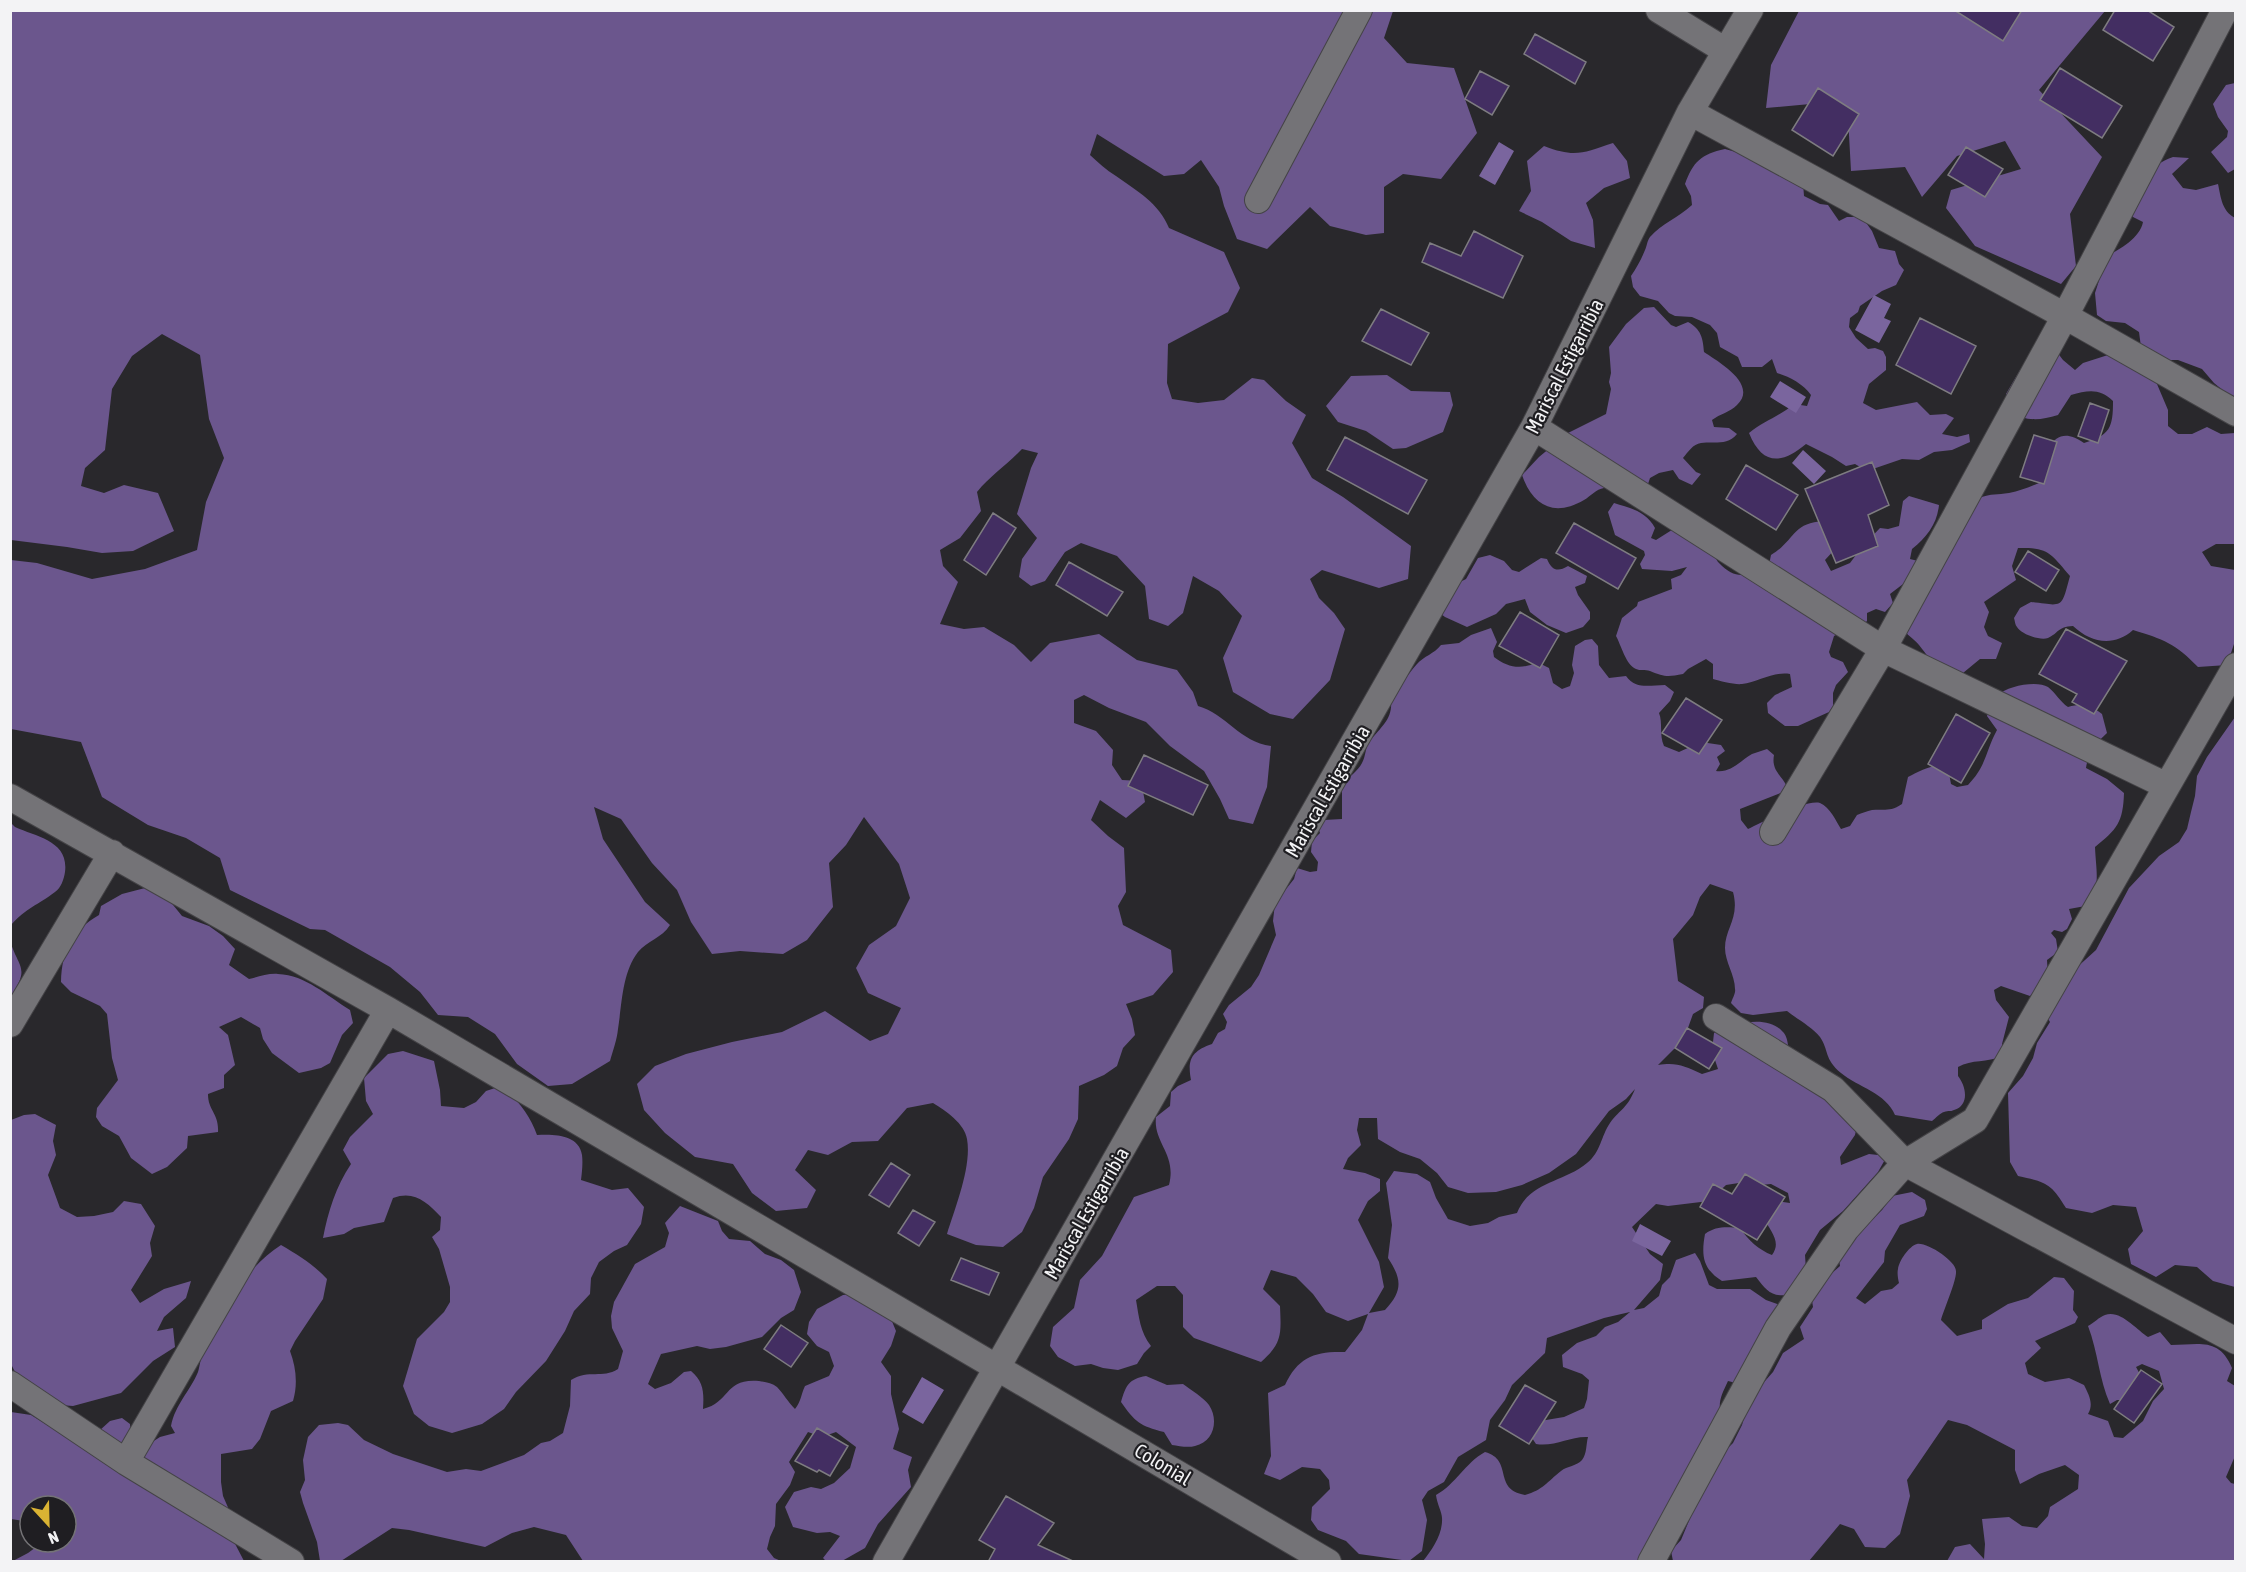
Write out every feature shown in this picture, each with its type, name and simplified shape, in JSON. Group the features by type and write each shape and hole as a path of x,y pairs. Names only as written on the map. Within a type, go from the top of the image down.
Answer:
{"street":[{"path":"1258,200 1359,10"},
{"path":"1659,10 1726,51"},
{"name":"Mariscal Estigarribia","path":"886,1562 1534,427 1690,112 1750,10"},
{"path":"1773,832 1883,649 2065,316 2225,10"},
{"path":"1690,112 2065,316 2235,413"},
{"path":"1534,427 1883,649 2167,786"},
{"path":"1650,1562 1778,1328 1846,1229 1905,1163 1975,1120 2235,666"},
{"name":"Colonial","path":"10,797 388,1010 1328,1562"},
{"path":"10,1024 112,853"},
{"path":"126,1462 388,1010"},
{"path":"1716,1017 1833,1089 1905,1163 2235,1341"},
{"path":"10,1384 126,1462 291,1562"}],"shaded area":[{"path":"11,11 1393,11 1384,38 1407,63 1454,68 1477,133 1441,179 1403,174 1384,187 1384,233 1366,235 1330,226 1310,207 1267,249 1237,239 1219,187 1201,160 1184,174 1164,176 1097,134 1090,155 1147,198 1165,219 1169,228 1224,252 1240,288 1228,312 1168,344 1167,383 1172,399 1198,403 1224,400 1252,378 1264,380 1286,401 1306,415 1292,443 1312,478 1343,497 1411,546 1408,579 1379,588 1322,570 1310,579 1319,598 1334,613 1345,629 1330,680 1293,719 1270,714 1233,692 1223,658 1242,616 1219,591 1193,576 1183,613 1168,626 1149,619 1145,586 1117,556 1081,543 1065,552 1045,581 1031,586 1019,577 1022,559 1037,538 1017,514 1038,453 1022,449 988,480 977,492 981,511 960,538 940,550 943,566 958,582 940,624 964,629 984,627 1014,645 1031,662 1050,643 1099,634 1137,660 1177,670 1193,692 1198,706 1217,715 1250,739 1271,746 1267,787 1253,824 1229,819 1204,771 1170,746 1146,722 1109,708 1084,695 1074,700 1074,723 1096,731 1113,750 1112,765 1122,780 1141,781 1145,802 1126,818 1100,800 1091,820 1124,848 1126,892 1118,906 1123,925 1171,950 1173,972 1153,995 1126,1004 1135,1035 1123,1048 1117,1066 1104,1075 1079,1086 1078,1119 1069,1139 1043,1177 1034,1208 1022,1232 1003,1247 976,1245 947,1234 965,1174 967,1139 959,1123 933,1103 907,1108 878,1141 852,1142 828,1155 808,1150 795,1170 816,1190 807,1208 776,1211 752,1193 733,1164 695,1157 665,1133 644,1110 637,1084 655,1066 686,1054 782,1032 825,1011 870,1041 888,1034 901,1008 868,993 856,968 869,945 896,926 910,898 899,864 864,817 846,845 829,863 833,907 807,940 783,954 740,951 712,954 691,922 677,890 652,863 621,819 594,807 603,839 645,902 670,925 638,952 629,969 617,1037 610,1061 572,1084 548,1086 517,1064 495,1034 468,1017 438,1015 420,992 390,967 325,930 310,929 230,890 220,858 186,838 148,825 102,797 81,742 11,729 11,560 37,563 92,579 145,569 197,550 206,502 224,458 209,419 200,355 162,334 132,356 112,389 105,450 85,468 81,486 104,493 124,485 158,493 174,531 133,551 102,553 11,540"},
{"path":"1799,11 2105,11 2039,90 2102,157 2070,214 2076,266 2061,284 1975,246 1946,208 1951,190 2021,169 2005,141 1957,156 1922,197 1905,167 1851,171 1848,117 1832,102 1766,108 1771,65"},
{"path":"2235,83 2235,169 2228,173 2211,152 2227,137 2228,131 2218,117 2213,104 2226,85"},
{"path":"1499,142 1514,151 1495,185 1479,176"},
{"path":"1613,143 1627,161 1630,178 1604,188 1586,203 1593,220 1595,248 1571,241 1542,222 1519,211 1531,191 1527,161 1544,146 1564,152 1579,153"},
{"path":"1725,149 1743,154 1760,162 1770,171 1803,183 1804,196 1820,204 1828,205 1839,221 1847,217 1862,217 1872,231 1879,248 1895,251 1899,264 1904,270 1896,285 1882,291 1860,306 1858,312 1850,318 1849,327 1856,338 1868,349 1875,348 1883,351 1886,357 1886,370 1869,384 1863,403 1876,410 1917,402 1930,415 1946,414 1954,418 1942,434 1957,437 1969,434 1970,442 1952,450 1934,452 1919,460 1902,459 1867,471 1855,464 1846,466 1806,444 1788,456 1773,458 1766,456 1754,444 1749,433 1794,404 1807,406 1811,395 1796,381 1777,373 1772,359 1762,367 1742,367 1738,357 1720,347 1717,333 1710,325 1692,317 1675,316 1658,301 1640,296 1633,287 1631,276 1650,237 1692,205 1691,196 1685,184 1691,170 1704,156"},
{"path":"2173,157 2189,158 2172,174 2183,188 2196,190 2218,184 2225,208 2235,218 2235,400 2214,383 2202,369 2178,360 2165,360 2141,347 2139,332 2125,323 2106,321 2097,315 2095,293 2107,256 2129,242 2138,233 2143,222 2133,217 2130,211 2151,172"},
{"path":"1874,295 1891,304 1884,318 1891,321 1879,343 1855,330"},
{"path":"1654,307 1671,325 1676,327 1688,322 1696,328 1702,338 1704,352 1726,367 1740,381 1743,389 1742,397 1737,405 1712,420 1714,427 1729,428 1737,434 1725,442 1698,444 1689,451 1683,458 1696,472 1701,474 1692,485 1679,479 1673,470 1650,478 1647,487 1604,488 1564,508 1546,506 1532,495 1522,475 1539,457 1568,433 1606,414 1611,389 1609,347 1626,324 1644,308"},
{"path":"2054,348 2075,370 2083,363 2108,355 2154,377 2168,410 2168,426 2178,434 2192,434 2207,427 2221,434 2235,433 2235,544 2216,544 2202,552 2211,566 2235,570 2235,641 2227,665 2198,667 2168,643 2133,630 2110,641 2087,636 2073,626 2059,630 2045,639 2022,632 2016,626 2014,618 2020,608 2031,602 2060,603 2065,595 2070,576 2053,557 2037,549 2018,548 2012,566 2016,580 1984,602 1989,612 1984,627 1988,636 2002,643 1996,659 1980,659 1963,673 1942,673 1901,627 1964,512 1974,510 1979,498 2013,492 2039,483 2036,470 2049,447 2060,437 2074,438 2084,443 2100,437 2111,424 2113,401 2098,392 2088,391 2071,395 2058,415 2051,417 2027,418 2008,412 2006,394 2020,370"},
{"path":"1387,375 1411,391 1450,392 1453,405 1443,432 1406,448 1393,449 1366,431 1338,422 1326,406 1351,376"},
{"path":"1780,381 1806,397 1796,413 1770,397"},
{"path":"1803,450 1826,471 1814,484 1792,463"},
{"path":"1909,496 1939,505 1934,524 1927,535 1912,549 1910,559 1918,561 1907,581 1890,594 1893,603 1885,612 1876,609 1867,613 1867,621 1860,626 1834,636 1829,652 1831,657 1843,662 1848,672 1836,685 1833,693 1833,706 1829,712 1798,726 1785,726 1768,713 1767,703 1775,695 1792,687 1790,674 1778,674 1748,683 1736,684 1713,679 1713,664 1706,659 1683,674 1670,676 1636,669 1627,659 1616,636 1622,618 1637,606 1638,602 1672,589 1671,579 1681,575 1687,567 1672,571 1642,569 1640,564 1645,555 1644,551 1615,535 1608,512 1614,503 1637,511 1647,518 1655,528 1651,538 1656,540 1675,528 1709,547 1725,569 1737,575 1743,575 1769,565 1771,555 1799,529 1813,522 1824,521 1836,548 1825,560 1831,571 1850,563 1880,528 1888,529 1899,526 1903,501"},
{"path":"1490,555 1504,561 1512,570 1519,572 1541,558 1547,559 1556,569 1568,566 1587,576 1585,583 1575,587 1590,612 1590,619 1583,627 1566,633 1547,625 1530,612 1525,599 1506,604 1496,614 1467,627 1437,611 1452,586 1466,579 1478,558"},
{"path":"1491,628 1497,642 1493,651 1494,657 1515,667 1537,662 1549,668 1553,683 1562,689 1570,686 1574,673 1572,665 1575,646 1592,639 1598,646 1599,665 1609,678 1626,676 1639,685 1665,685 1674,692 1670,701 1659,713 1664,746 1679,752 1701,742 1721,745 1725,751 1717,757 1720,764 1716,771 1731,768 1752,754 1767,749 1774,755 1775,769 1787,787 1783,792 1740,809 1741,820 1748,829 1805,804 1820,803 1832,814 1841,829 1850,826 1857,815 1872,810 1898,807 1902,804 1908,777 1938,766 1948,768 1951,784 1957,787 1968,785 1982,765 1997,730 1987,716 1992,702 2008,689 2030,684 2043,685 2051,689 2068,707 2082,705 2094,709 2102,714 2107,733 2093,749 2086,768 2107,779 2124,793 2122,812 2114,830 2095,847 2097,870 2091,905 2069,909 2072,919 2067,929 2062,932 2054,930 2051,933 2056,939 2058,952 2047,960 2048,978 2074,970 2096,950 2129,888 2159,856 2179,842 2187,829 2197,776 2207,757 2235,717 2235,1287 2213,1281 2197,1267 2175,1265 2156,1277 2131,1264 2128,1249 2143,1231 2136,1207 2113,1205 2092,1213 2066,1208 2052,1188 2035,1180 2018,1176 2010,1162 2008,1093 2023,1076 2033,1058 2037,1043 2050,1022 2034,994 2037,988 2030,996 2001,986 1994,990 1996,1000 2009,1017 2002,1044 2002,1056 1958,1067 1958,1076 1965,1095 1963,1104 1959,1108 1942,1113 1932,1121 1895,1115 1885,1101 1836,1068 1829,1059 1820,1037 1809,1026 1787,1011 1753,1015 1741,1013 1731,1003 1735,984 1725,948 1727,934 1734,916 1735,901 1733,892 1710,884 1700,897 1693,915 1673,939 1678,981 1704,997 1703,1008 1693,1014 1684,1039 1658,1065 1680,1065 1702,1074 1718,1069 1712,1051 1714,1033 1730,1026 1749,1022 1775,1026 1785,1036 1789,1053 1859,1116 1855,1135 1840,1157 1841,1165 1869,1154 1887,1156 1878,1172 1843,1211 1820,1230 1805,1255 1806,1270 1788,1295 1769,1292 1756,1277 1722,1281 1707,1267 1703,1249 1705,1234 1717,1228 1740,1228 1754,1244 1772,1255 1776,1246 1775,1241 1764,1218 1776,1201 1790,1203 1788,1193 1771,1184 1760,1185 1745,1182 1726,1185 1709,1201 1668,1206 1656,1204 1632,1227 1650,1254 1663,1264 1660,1280 1634,1310 1644,1308 1659,1296 1662,1285 1670,1277 1676,1260 1695,1253 1709,1285 1717,1289 1750,1289 1766,1300 1786,1307 1736,1383 1728,1381 1720,1400 1722,1419 1665,1545 1638,1561 1423,1561 1441,1530 1442,1516 1436,1495 1485,1452 1499,1461 1509,1487 1525,1495 1541,1488 1563,1469 1577,1464 1584,1458 1588,1437 1543,1445 1536,1444 1530,1435 1540,1421 1564,1417 1584,1408 1589,1380 1582,1374 1563,1367 1562,1355 1577,1343 1596,1336 1605,1327 1618,1322 1630,1312 1604,1318 1547,1338 1545,1353 1512,1385 1505,1400 1490,1420 1486,1440 1458,1457 1444,1482 1428,1491 1422,1500 1427,1520 1422,1551 1409,1561 1359,1554 1346,1541 1318,1530 1311,1520 1312,1507 1330,1489 1329,1480 1320,1469 1302,1467 1280,1480 1264,1474 1271,1456 1268,1393 1285,1385 1296,1368 1309,1358 1325,1353 1345,1352 1362,1330 1368,1314 1348,1321 1326,1312 1313,1294 1296,1277 1271,1270 1263,1289 1280,1306 1280,1331 1277,1343 1261,1362 1194,1338 1183,1327 1183,1295 1175,1286 1157,1286 1136,1300 1142,1330 1151,1346 1137,1364 1118,1370 1091,1364 1075,1366 1058,1357 1050,1346 1053,1327 1074,1308 1080,1280 1102,1256 1134,1197 1169,1185 1170,1165 1158,1134 1156,1117 1170,1106 1171,1092 1191,1080 1192,1057 1212,1044 1218,1033 1225,1029 1227,1022 1223,1014 1229,1005 1251,987 1259,975 1276,935 1273,921 1275,903 1294,879 1297,868 1310,872 1317,871 1318,862 1311,852 1312,841 1320,833 1317,825 1324,820 1342,819 1342,784 1360,766 1368,743 1387,720 1391,709 1390,694 1420,661 1441,645 1459,643 1471,635","holes":["1635,1089 1610,1123 1592,1159 1578,1170 1530,1194 1517,1213 1499,1217 1488,1223 1470,1226 1448,1219 1430,1182 1417,1174 1394,1171 1386,1183 1392,1225 1388,1258 1398,1278 1398,1290 1385,1310 1369,1313 1384,1287 1379,1262 1358,1220 1368,1201 1380,1191 1380,1179 1365,1173 1343,1169 1348,1158 1361,1145 1357,1130 1359,1118 1377,1118 1378,1139 1400,1152 1420,1159 1437,1173 1448,1187 1468,1193 1496,1192 1522,1185 1549,1173 1576,1154 1609,1111 1626,1099"]},
{"path":"11,823 15,827 42,837 57,847 65,862 65,872 57,890 11,925"},
{"path":"145,888 165,895 182,916 209,926 223,936 235,949 229,965 249,979 275,974 298,978 350,1010 353,1023 342,1035 330,1063 321,1068 299,1073 272,1053 263,1039 260,1028 241,1017 219,1027 228,1035 235,1065 224,1075 224,1088 208,1094 208,1100 217,1120 218,1132 188,1136 187,1148 167,1167 152,1174 131,1158 119,1136 102,1126 96,1117 97,1108 118,1080 112,1058 107,1014 100,1006 71,992 61,982 66,951 75,935 99,915 101,906 122,894"},
{"path":"10,941 21,968 20,979 11,996"},
{"path":"403,1051 434,1061 441,1106 464,1108 476,1102 486,1091 501,1086 522,1108 537,1135 557,1135 576,1143 582,1155 581,1180 612,1190 628,1188 644,1207 641,1224 627,1245 599,1262 591,1278 590,1294 574,1311 565,1331 546,1361 516,1392 504,1409 482,1424 452,1433 429,1426 414,1414 403,1386 417,1339 444,1312 450,1302 450,1287 439,1249 432,1237 440,1230 441,1217 420,1199 407,1195 401,1196 393,1198 384,1222 354,1228 344,1234 323,1238 333,1200 351,1164 343,1150 350,1137 373,1114 366,1101 364,1078 388,1054"},
{"path":"35,1114 56,1125 53,1141 56,1155 48,1175 60,1208 77,1217 113,1212 124,1201 141,1204 155,1226 150,1243 152,1256 131,1290 140,1303 164,1289 191,1281 186,1298 164,1317 157,1331 173,1328 175,1347 153,1361 121,1393 73,1406 60,1405 19,1380 11,1364 11,1120"},
{"path":"1912,1192 1925,1200 1927,1209 1924,1216 1900,1225 1885,1251 1884,1262 1856,1298 1865,1304 1881,1291 1892,1289 1899,1283 1900,1262 1917,1244 1934,1249 1955,1267 1954,1281 1941,1320 1957,1336 1982,1329 1982,1320 2008,1304 2028,1298 2054,1277 2064,1278 2074,1291 2073,1310 2078,1317 2075,1323 2035,1341 2041,1348 2025,1363 2028,1374 2045,1382 2069,1378 2084,1385 2091,1403 2088,1414 2108,1421 2114,1437 2123,1438 2143,1421 2153,1401 2164,1389 2159,1371 2142,1364 2136,1367 2142,1378 2126,1400 2117,1400 2110,1404 2088,1326 2101,1317 2111,1314 2122,1317 2148,1337 2160,1332 2171,1345 2199,1344 2221,1351 2232,1368 2227,1381 2235,1386 2235,1456 2226,1477 2235,1484 2235,1561 1947,1561 1955,1547 1970,1544 1984,1559 1982,1519 2009,1517 2022,1526 2037,1528 2048,1516 2050,1507 2078,1489 2079,1475 2065,1465 2039,1474 2020,1484 2015,1470 2015,1450 1967,1425 1948,1420 1907,1480 1910,1496 1900,1534 1885,1548 1865,1547 1854,1529 1840,1524 1809,1561 1673,1561 1671,1551 1681,1540 1713,1463 1733,1443 1742,1425 1750,1398 1773,1372 1783,1353 1804,1339 1800,1327 1813,1307 1811,1294 1840,1266 1838,1253 1882,1210 1892,1196"},
{"path":"680,1206 718,1221 722,1231 729,1239 750,1241 765,1254 781,1260 794,1270 801,1292 794,1310 781,1318 762,1337 726,1347 710,1349 697,1346 661,1354 648,1384 655,1389 671,1383 684,1372 691,1371 702,1388 703,1409 719,1401 739,1383 759,1381 777,1387 795,1409 805,1386 829,1376 834,1366 829,1352 817,1346 807,1334 809,1322 817,1309 843,1295 854,1294 891,1319 896,1331 891,1346 881,1362 891,1376 891,1394 899,1429 893,1449 912,1457 908,1470 911,1487 878,1524 865,1548 842,1561 826,1561 823,1558 840,1536 830,1532 817,1533 793,1527 785,1507 794,1492 811,1487 821,1489 834,1483 850,1468 856,1447 836,1432 822,1437 808,1432 789,1462 795,1472 790,1485 776,1504 775,1526 767,1549 774,1558 781,1561 583,1561 566,1535 534,1527 512,1533 485,1547 392,1528 341,1561 320,1561 317,1542 300,1492 305,1480 303,1460 308,1437 319,1425 338,1423 348,1425 364,1440 393,1454 447,1472 466,1469 481,1471 524,1455 541,1443 550,1441 563,1433 570,1406 571,1380 584,1375 612,1372 618,1369 623,1351 612,1328 611,1316 614,1302 635,1264 665,1247 669,1233 665,1223"},
{"path":"1640,1224 1671,1241 1662,1256 1632,1241"},
{"path":"281,1245 311,1264 327,1279 323,1299 290,1351 296,1376 293,1401 271,1411 260,1439 252,1449 221,1454 221,1482 223,1496 230,1512 232,1538 244,1561 11,1562 26,1554 78,1554 78,1494 18,1494 18,1520 11,1519 11,1412 31,1415 70,1439 99,1431 110,1421 122,1418 130,1424 131,1436 146,1446 160,1437 175,1433 171,1426 173,1418 198,1372 216,1323 244,1279"},
{"path":"1146,1376 1167,1385 1183,1384 1209,1405 1214,1424 1207,1440 1192,1447 1172,1445 1164,1432 1149,1428 1134,1419 1121,1402 1129,1384"},
{"path":"922,1377 944,1390 923,1424 902,1412"}],"building":[{"path":"1954,10 2022,10 2003,41"},
{"path":"2115,10 2147,10 2174,27 2153,61 2103,30"},
{"path":"1535,34 1586,62 1575,84 1524,54"},
{"path":"2060,68 2122,106 2102,138 2040,100"},
{"path":"1480,71 1509,86 1492,115 1465,99"},
{"path":"1818,88 1859,114 1833,156 1792,130"},
{"path":"1966,147 2003,169 1985,197 1948,175"},
{"path":"1474,231 1523,256 1503,298 1422,262 1430,243 1461,256"},
{"path":"1381,309 1429,333 1411,365 1362,341"},
{"path":"1920,318 1976,346 1951,394 1896,365"},
{"path":"2090,403 2109,410 2098,443 2078,436"},
{"path":"2034,435 2057,442 2044,484 2020,477"},
{"path":"1345,437 1427,480 1408,514 1327,470"},
{"path":"1872,462 1889,505 1868,515 1878,546 1836,563 1805,489"},
{"path":"1746,465 1798,495 1776,530 1726,499"},
{"path":"993,513 1016,528 986,575 964,560"},
{"path":"1574,523 1636,558 1618,589 1556,553"},
{"path":"2028,551 2059,570 2046,591 2015,572"},
{"path":"1069,562 1123,592 1107,616 1056,585"},
{"path":"1520,612 1559,635 1540,668 1499,646"},
{"path":"2066,629 2127,661 2094,714 2072,702 2077,694 2039,674"},
{"path":"1686,698 1722,720 1699,754 1662,733"},
{"path":"1956,714 1990,733 1961,783 1928,764"},
{"path":"1144,755 1208,785 1193,815 1128,786"},
{"path":"1687,1028 1722,1048 1709,1069 1675,1048"},
{"path":"891,1163 910,1175 889,1207 869,1195"},
{"path":"1745,1174 1785,1197 1757,1240 1700,1207 1713,1184 1732,1194"},
{"path":"913,1210 935,1222 919,1246 898,1233"},
{"path":"961,1258 999,1273 989,1295 951,1280"},
{"path":"781,1325 808,1343 791,1367 764,1349"},
{"path":"2141,1370 2162,1384 2134,1423 2114,1409"},
{"path":"1525,1385 1556,1402 1529,1444 1499,1426"},
{"path":"817,1428 848,1446 830,1476 795,1461"},
{"path":"1006,1496 1054,1523 1038,1545 1075,1562 988,1562 995,1549 979,1540"}]}
